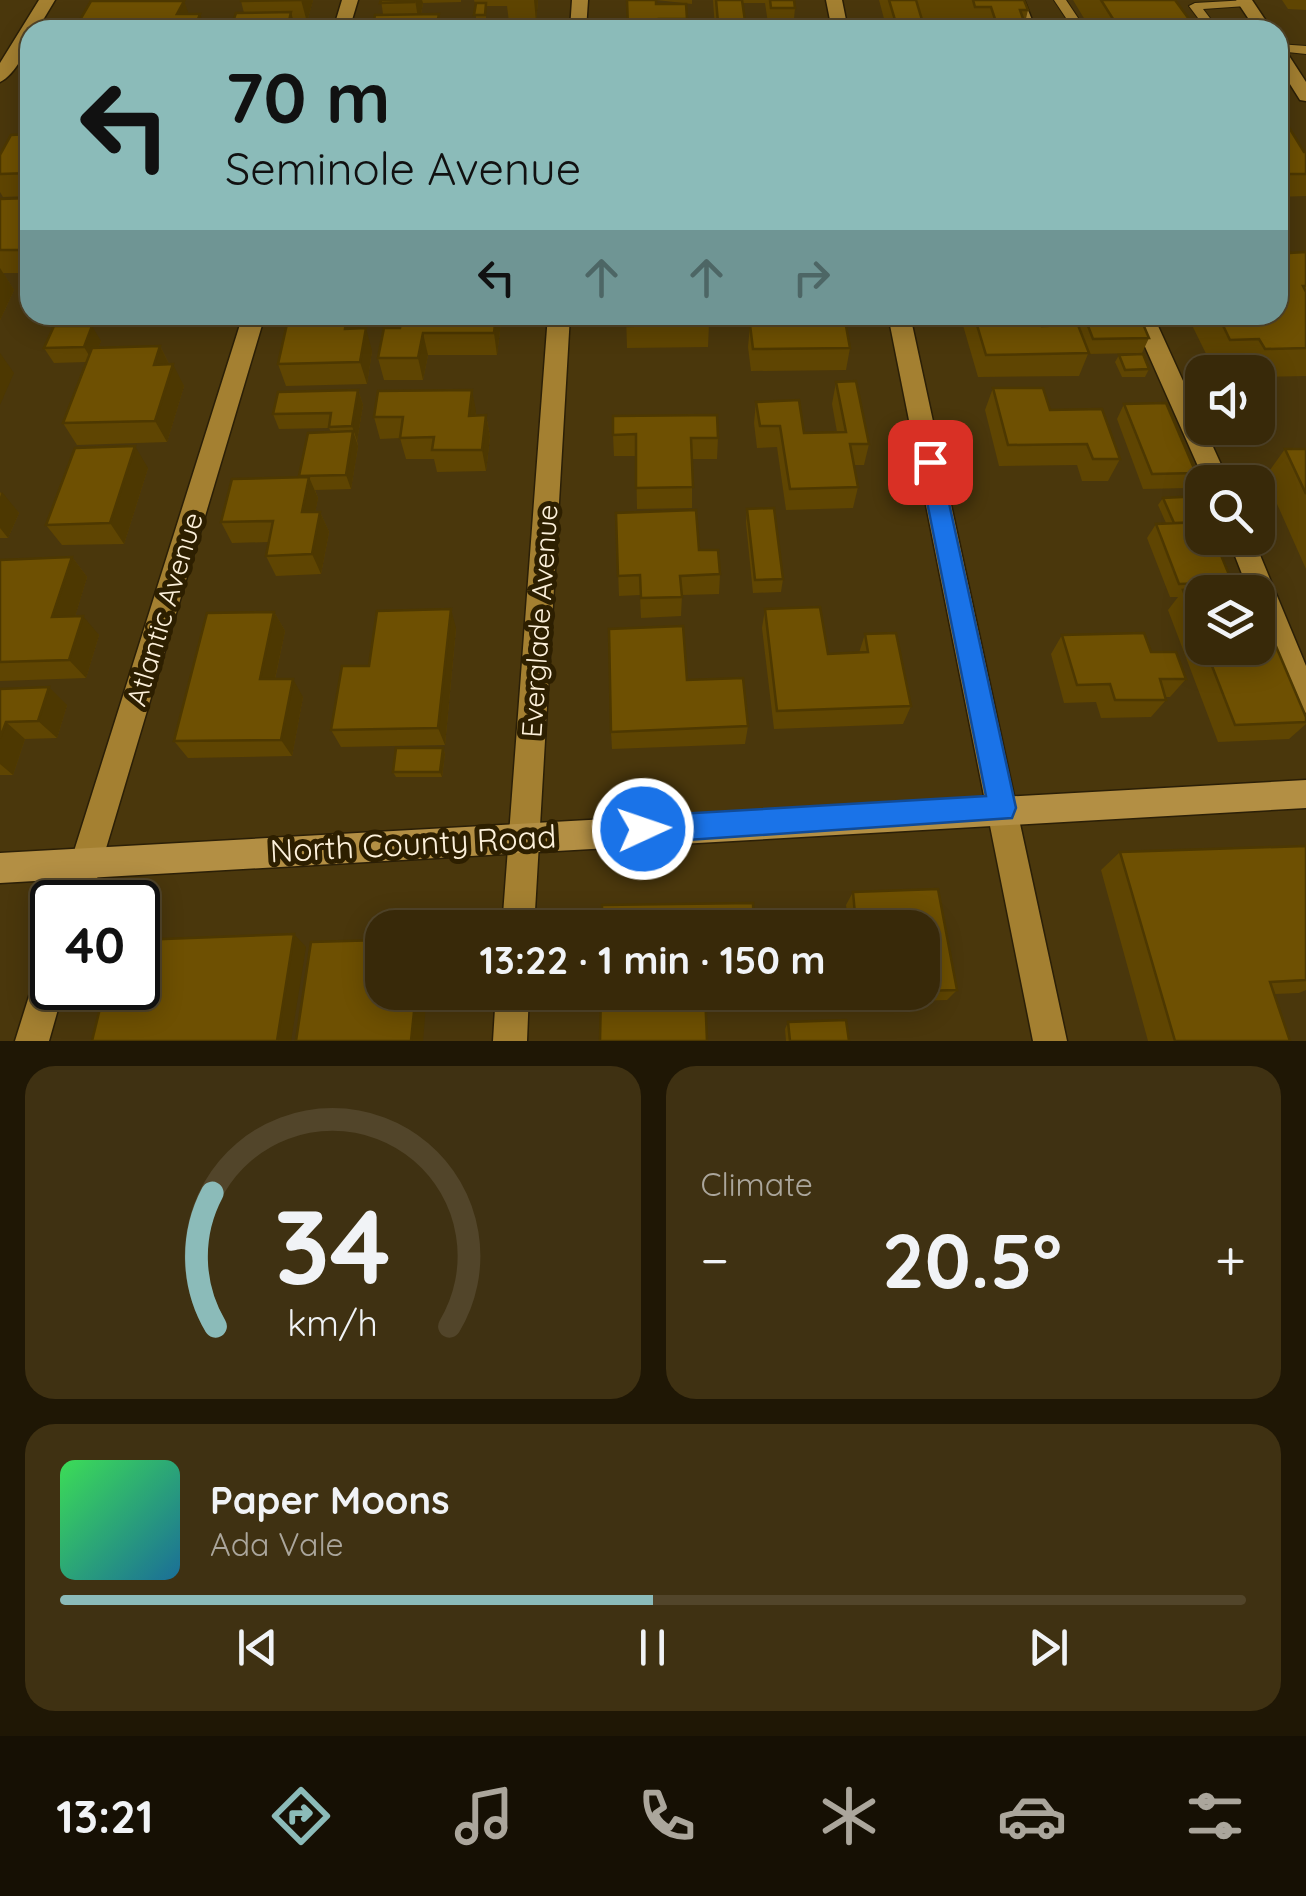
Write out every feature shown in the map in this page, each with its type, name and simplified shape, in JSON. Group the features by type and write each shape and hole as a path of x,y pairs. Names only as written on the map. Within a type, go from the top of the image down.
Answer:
{"street":[{"path":"0,77 20,45"},
{"path":"1288,66 1306,96"},
{"name":"Atlantic Avenue","path":"81,880 251,325"},
{"name":"Everglade Avenue","path":"519,910 558,325"},
{"path":"901,325 1050,1041"},
{"path":"1146,325 1209,465"},
{"path":"1247,555 1304,690"},
{"name":"North County Road","path":"0,868 1002,808 1306,794"},
{"path":"32,1041 41,1010"},
{"path":"510,1041 513,1010"}],"lane":[{"path":"1206,20 1196,6 1245,2"}],"building":[{"path":"381,0 415,0 380,3"},
{"path":"627,0 686,4 687,19 628,20"},
{"path":"716,0 742,0 745,20 718,20"},
{"path":"770,0 794,0 795,8 771,8"},
{"path":"889,0 916,0 922,20 895,20"},
{"path":"973,0 1024,0 1028,10 1020,10 1024,20 995,20 991,7 975,7"},
{"path":"1101,0 1175,0 1190,20 1114,20"},
{"path":"91,1 184,1 177,14 200,14 198,20 80,20"},
{"path":"476,3 486,3 485,15 474,15"},
{"path":"291,12 289,20 234,20 236,13"},
{"path":"439,14 438,20 374,20 375,15"},
{"path":"1288,126 1306,152 1306,174 1288,174"},
{"path":"11,135 20,135 20,173 0,174 0,155"},
{"path":"20,198 20,250 0,250 0,199"},
{"path":"1288,249 1290,253 1306,252 1306,348 1265,349 1259,339 1230,340 1223,325 1288,325"},
{"path":"287,325 366,328 360,362 278,364"},
{"path":"495,325 494,333 423,333 418,358 378,358 384,328"},
{"path":"750,325 846,325 850,348 753,349"},
{"path":"977,325 1078,325 1089,353 986,355"},
{"path":"1088,325 1143,325 1149,338 1093,339"},
{"path":"54,326 92,326 84,347 44,348"},
{"path":"160,346 154,365 173,364 155,421 63,423 92,348"},
{"path":"1143,354 1149,369 1125,370 1119,355"},
{"path":"856,381 869,444 850,444 858,487 790,489 780,426 760,426 756,402 799,400 804,433 846,432 836,382"},
{"path":"993,388 1043,388 1050,410 1102,409 1120,459 1093,459 1087,444 1008,445"},
{"path":"358,390 352,426 329,427 331,413 273,414 278,392"},
{"path":"472,390 469,416 486,415 482,450 432,450 434,437 400,438 403,417 374,417 378,391"},
{"path":"1166,403 1193,465 1185,465 1185,473 1152,474 1124,404"},
{"path":"717,415 718,438 691,438 693,487 636,488 636,434 613,435 613,416"},
{"path":"353,431 346,475 299,476 308,433"},
{"path":"135,446 110,523 46,525 75,448"},
{"path":"1285,449 1306,449 1306,494"},
{"path":"309,477 302,512 320,512 312,554 266,556 273,521 221,522 232,479"},
{"path":"1185,497 1185,523 1174,523 1163,498"},
{"path":"774,508 783,579 755,580 747,509"},
{"path":"696,510 699,550 718,550 720,574 680,576 682,597 641,598 640,575 618,576 616,513"},
{"path":"1185,523 1185,555 1221,555 1229,575 1185,575 1185,584 1179,584 1156,524"},
{"path":"72,557 52,617 83,616 69,660 0,662 0,560"},
{"path":"820,607 828,654 868,652 865,634 896,633 911,706 777,711 765,609"},
{"path":"451,609 438,728 331,730 342,666 369,666 377,611"},
{"path":"274,612 260,679 293,679 281,740 174,741 207,613"},
{"path":"683,626 687,680 743,678 748,726 611,732 609,629"},
{"path":"1144,633 1151,652 1176,652 1186,679 1160,679 1166,700 1115,700 1110,684 1077,685 1062,635"},
{"path":"1275,644 1306,722 1235,725 1212,665 1275,665"},
{"path":"49,687 38,721 6,722 0,738 0,689"},
{"path":"396,748 443,748 440,772 393,772"},
{"path":"1306,846 1306,980 1270,982 1290,1041 1175,1041 1120,852"},
{"path":"938,889 957,990 940,990 940,910 855,910 853,892"},
{"path":"753,903 753,910 602,910 602,905"},
{"path":"294,934 277,1041 92,1041 100,1010 160,1010 160,939"},
{"path":"365,940 365,1010 414,1010 411,1041 296,1041 311,942"},
{"path":"601,1010 706,1010 707,1041 600,1041"},
{"path":"846,1020 849,1041 790,1041 788,1022"}],"route":[{"path":"643,829 1002,808 930,462"}]}
